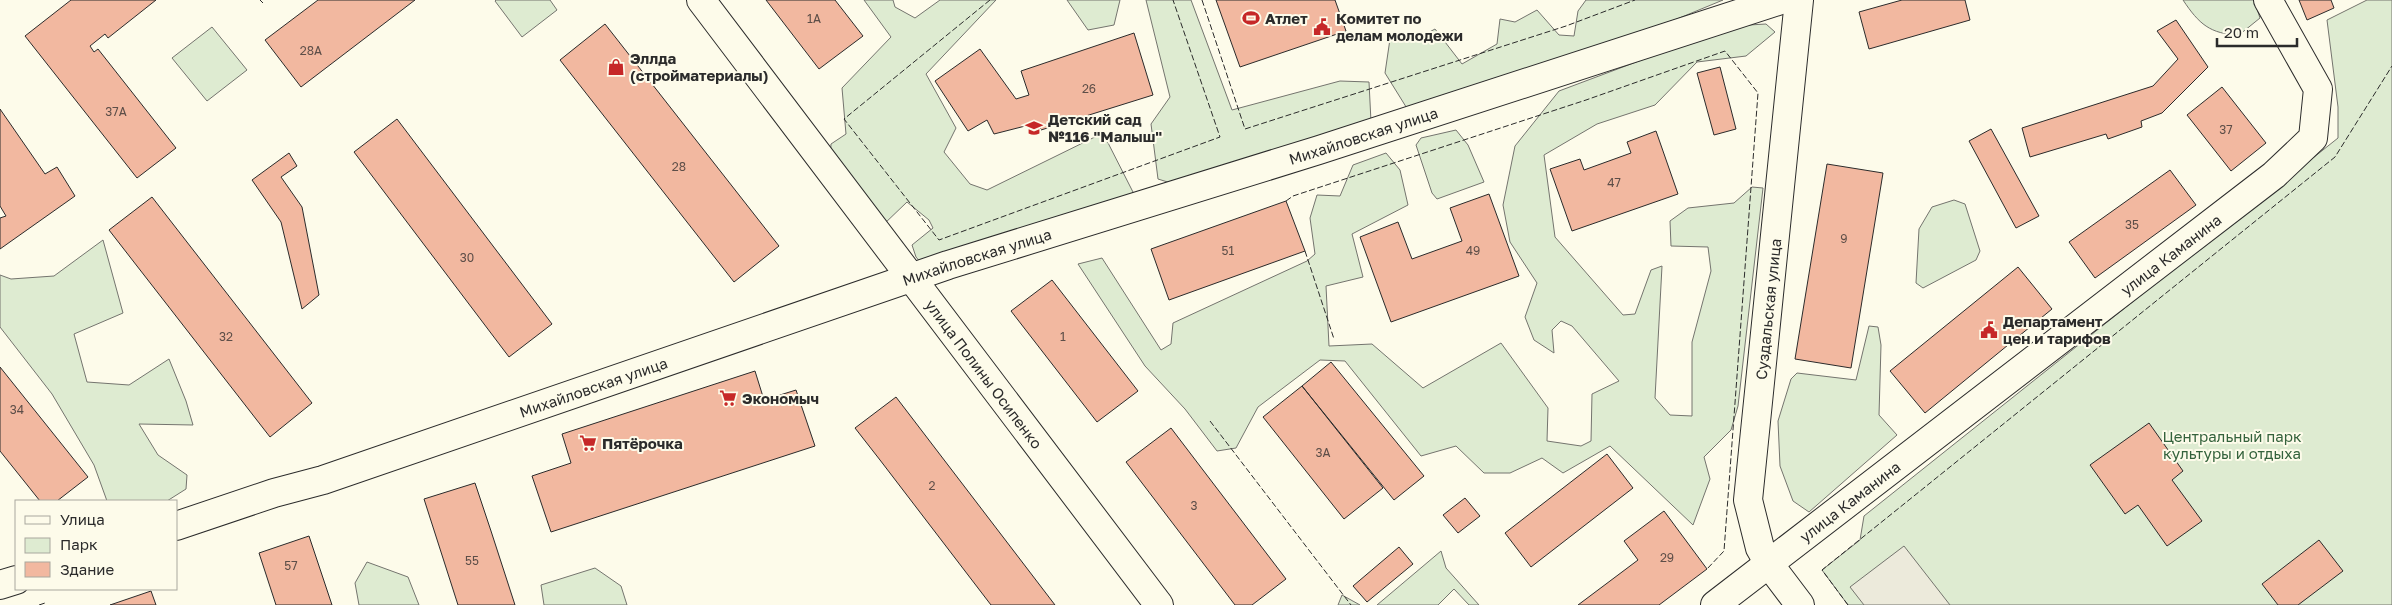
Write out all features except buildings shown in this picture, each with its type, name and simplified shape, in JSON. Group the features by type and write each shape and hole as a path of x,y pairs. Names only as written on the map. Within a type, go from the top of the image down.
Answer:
{"street":[{"name":"улица Полины Осипенко","path":"701,0 1159,605"},
{"name":"Михайловская улица","path":"178,525 274,493 323,480 948,265 1319,150 1781,0"},
{"name":"Суздальская улица","path":"1799,0 1748,500 1760,548 1768,564 1800,605"},
{"name":"улица Каманина","path":"1716,605 2274,175 2313,138 2318,89 2268,0"},
{"path":"0,585 15,580"}],"green space":[{"path":"496,0 550,0 557,10 522,37"},
{"path":"864,0 893,0 895,7 915,18 940,0 996,0 926,74 956,128 944,152 970,184 987,190 1103,133 1135,196 922,264 916,257 912,245 933,228 929,220 907,202 882,226 830,163 831,144 846,134 842,88 891,37"},
{"path":"1067,0 1120,0 1114,25 1088,30"},
{"path":"1146,0 1191,0 1232,110 1340,81 1369,82 1371,122 1174,184 1158,179 1151,124 1170,97"},
{"path":"1586,0 1723,0 1677,19 1408,110 1385,73 1390,39 1413,41 1435,29 1462,64 1497,44 1500,19 1515,22 1537,10 1559,35 1574,36 1578,11"},
{"path":"2183,0 2254,0 2260,18 2239,35 2220,32 2213,30 2200,21"},
{"name":"Центральный парк культуры и отдыха","path":"2367,0 2392,0 2392,605 1848,605 1822,570 1860,540 1864,516 2338,138 2338,107 2327,20"},
{"path":"1766,24 1775,32 1746,56 1697,62 1655,105 1597,124 1544,155 1555,237 1623,315 1635,314 1651,270 1662,266 1655,398 1670,415 1692,416 1692,342 1711,271 1708,247 1671,246 1670,221 1688,208 1734,203 1752,187 1763,188 1738,406 1731,430 1704,457 1710,479 1693,525 1610,446 1563,473 1542,458 1510,473 1484,473 1456,446 1421,456 1345,361 1320,360 1258,407 1236,448 1217,451 1185,409 1145,366 1078,264 1102,258 1161,350 1171,344 1173,323 1307,261 1315,254 1310,218 1317,195 1340,196 1353,165 1386,153 1400,170 1408,205 1352,234 1363,277 1326,286 1329,346 1372,344 1423,388 1501,343 1548,408 1547,441 1581,446 1591,441 1592,394 1619,381 1572,326 1561,321 1552,330 1554,353 1534,340 1525,317 1537,283 1510,242 1503,205 1515,146 1559,91 1732,26"},
{"path":"212,27 247,70 207,101 172,58"},
{"path":"1456,130 1468,145 1484,182 1437,199 1432,193 1416,145 1421,138"},
{"path":"1954,200 1965,204 1980,251 1976,260 1923,288 1916,283 1919,229 1932,207"},
{"path":"103,240 123,313 74,334 87,382 129,385 169,359 186,401 193,425 139,424 158,455 187,475 186,489 169,500 107,500 94,465 52,394 0,327 0,275 11,279 54,276"},
{"path":"1869,326 1878,327 1881,345 1879,415 1897,435 1809,512 1793,501 1780,466 1778,421 1791,379 1797,373 1856,380"},
{"path":"1441,551 1446,568 1479,605 1469,605 1454,589 1438,605 1377,605"},
{"path":"367,562 408,577 419,605 359,605 355,583"},
{"path":"595,568 621,586 627,605 544,605 541,585"},
{"path":"1342,595 1360,605 1338,605"}],"shaded area":[{"path":"1904,546 1950,605 1864,605 1850,587"}],"fence":[{"path":"260,0 263,3"},
{"path":"990,0 844,119 939,240 1220,137 1173,0"},
{"path":"1202,0 1245,129 1566,26 1635,0"},
{"path":"1286,201 1293,196 1586,100 1725,51 1758,93 1724,551 1707,569"},
{"path":"1848,605 1822,570 2335,157 2392,66"},
{"path":"1305,251 1334,339"},
{"path":"1210,421 1351,605"},
{"path":"39,605 45,603 45,605"}],"place":[{"name":"Атлет","path":"1251,18"},
{"name":"Комитет по делам молодежи","path":"1322,27"},
{"name":"Эллда (стройматериалы)","path":"616,67"},
{"name":"Детский сад №116 \"Малыш\"","path":"1034,128"},
{"name":"Департамент цен и тарифов","path":"1989,330"},
{"name":"Экономыч","path":"728,398"},
{"name":"Пятёрочка","path":"588,443"}]}
